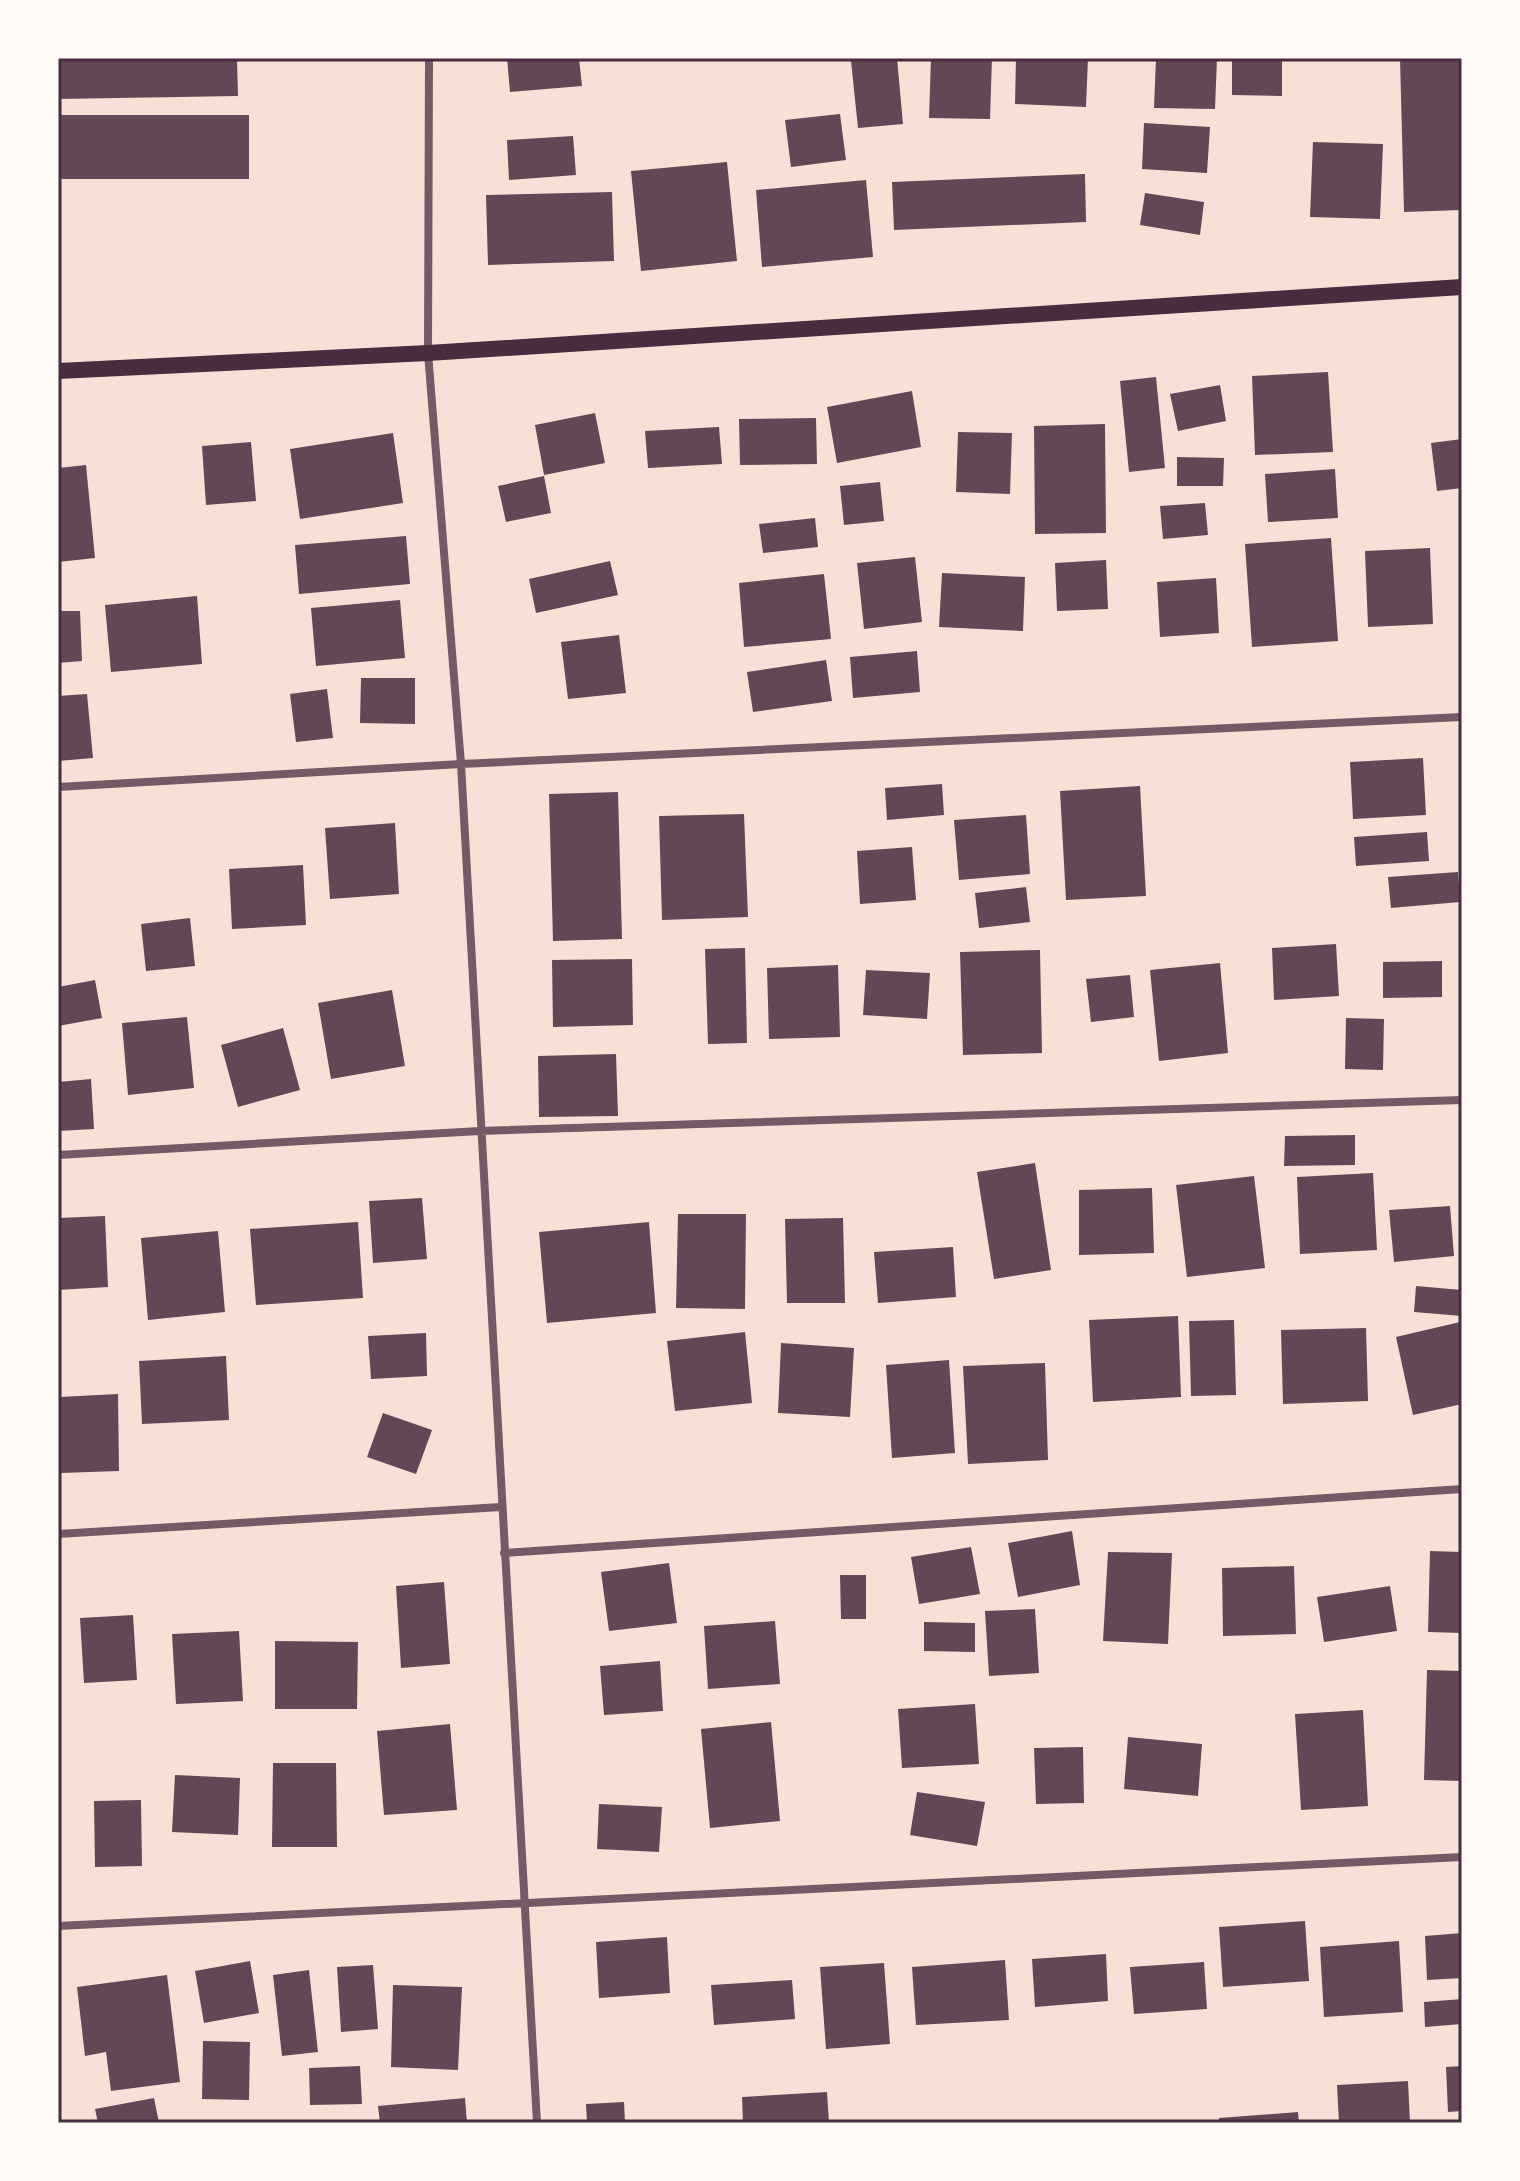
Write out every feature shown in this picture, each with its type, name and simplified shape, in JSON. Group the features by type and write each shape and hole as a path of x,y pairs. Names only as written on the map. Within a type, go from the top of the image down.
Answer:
{"main road":[{"path":"58,371 428,353 1462,287"}],"street":[{"path":"429,58 428,353 461,764 537,2123"},
{"path":"58,787 461,764 1462,717"},
{"path":"58,1155 480,1131 1462,1100"},
{"path":"504,1553 1462,1489"},
{"path":"58,1534 501,1507"},
{"path":"58,1926 1462,1857"}],"building":[{"path":"58,58 237,58 238,96 58,99"},
{"path":"507,58 579,58 582,86 510,92"},
{"path":"897,58 903,124 858,128 851,61"},
{"path":"931,58 992,58 990,119 929,118"},
{"path":"1016,58 1088,58 1086,107 1015,104"},
{"path":"1156,58 1217,58 1215,109 1154,108"},
{"path":"1232,58 1282,58 1282,96 1232,95"},
{"path":"1400,58 1462,58 1462,210 1404,212"},
{"path":"840,114 846,160 791,167 785,120"},
{"path":"58,115 249,115 249,179 58,179"},
{"path":"1144,123 1210,127 1207,173 1142,169"},
{"path":"573,136 576,175 509,180 507,140"},
{"path":"1313,142 1383,144 1380,219 1310,217"},
{"path":"727,162 737,261 641,271 631,171"},
{"path":"1085,174 1086,222 894,230 892,182"},
{"path":"866,180 873,257 762,267 756,190"},
{"path":"612,192 614,261 488,265 486,195"},
{"path":"1145,193 1204,202 1200,235 1140,225"},
{"path":"1328,372 1333,452 1255,455 1252,376"},
{"path":"1156,377 1165,468 1129,472 1120,381"},
{"path":"1220,385 1226,421 1178,431 1170,394"},
{"path":"912,391 921,447 837,463 827,407"},
{"path":"595,413 605,463 544,475 535,425"},
{"path":"816,418 817,464 740,465 739,419"},
{"path":"1105,424 1106,533 1035,534 1034,426"},
{"path":"719,427 722,464 648,468 645,431"},
{"path":"958,432 1012,433 1010,494 956,492"},
{"path":"393,433 403,503 300,519 290,449"},
{"path":"1462,439 1462,488 1437,491 1431,443"},
{"path":"251,442 256,501 206,505 202,446"},
{"path":"1177,457 1224,458 1223,486 1177,486"},
{"path":"86,465 95,558 58,562 58,468"},
{"path":"1335,469 1338,518 1268,522 1265,474"},
{"path":"544,476 551,513 506,522 498,486"},
{"path":"880,482 884,521 844,525 840,486"},
{"path":"1205,503 1208,535 1163,539 1160,506"},
{"path":"815,518 818,547 763,553 759,524"},
{"path":"406,536 410,584 299,594 295,545"},
{"path":"1331,538 1338,641 1252,647 1245,544"},
{"path":"1430,548 1433,624 1368,627 1365,551"},
{"path":"915,557 922,622 864,629 857,563"},
{"path":"1106,560 1108,609 1057,611 1055,563"},
{"path":"610,561 618,595 536,613 529,579"},
{"path":"942,573 1025,577 1023,631 939,627"},
{"path":"824,574 831,639 744,647 739,583"},
{"path":"1216,578 1219,633 1160,637 1157,582"},
{"path":"197,596 202,664 111,672 105,605"},
{"path":"400,600 405,658 316,666 311,608"},
{"path":"58,611 80,611 82,661 58,663"},
{"path":"619,635 626,693 568,699 561,642"},
{"path":"917,651 920,692 853,698 850,657"},
{"path":"826,660 832,701 753,712 747,672"},
{"path":"361,678 415,678 415,724 360,723"},
{"path":"327,689 333,738 296,742 290,694"},
{"path":"87,694 93,758 58,761 58,696"},
{"path":"1423,758 1426,815 1353,819 1350,762"},
{"path":"942,784 944,815 887,820 885,788"},
{"path":"1140,786 1146,896 1066,900 1060,791"},
{"path":"618,792 622,939 553,941 549,794"},
{"path":"744,814 748,917 662,920 659,816"},
{"path":"1026,815 1030,874 959,880 954,820"},
{"path":"395,823 399,894 330,899 325,828"},
{"path":"1427,832 1429,861 1356,866 1354,837"},
{"path":"912,847 916,900 860,904 857,851"},
{"path":"303,865 306,925 232,929 229,869"},
{"path":"1458,872 1460,902 1391,908 1388,877"},
{"path":"1026,887 1030,922 979,928 975,893"},
{"path":"190,918 195,966 146,971 141,924"},
{"path":"1336,944 1339,996 1274,1000 1272,948"},
{"path":"745,948 747,1043 708,1044 705,949"},
{"path":"1040,950 1042,1053 963,1055 960,952"},
{"path":"632,959 633,1025 553,1027 552,960"},
{"path":"1442,961 1442,997 1383,998 1383,962"},
{"path":"1220,963 1228,1053 1159,1061 1150,970"},
{"path":"838,965 840,1037 769,1039 767,968"},
{"path":"866,970 930,973 927,1019 863,1015"},
{"path":"1130,975 1134,1017 1091,1022 1086,979"},
{"path":"95,980 102,1018 58,1026 58,987"},
{"path":"392,990 405,1066 331,1079 318,1003"},
{"path":"187,1017 194,1088 128,1095 122,1023"},
{"path":"1346,1018 1384,1019 1383,1070 1345,1069"},
{"path":"283,1028 300,1090 238,1107 221,1045"},
{"path":"616,1054 618,1116 539,1117 538,1056"},
{"path":"91,1079 94,1129 58,1131 58,1082"},
{"path":"1355,1135 1355,1165 1284,1166 1285,1136"},
{"path":"1035,1163 1051,1270 994,1279 977,1172"},
{"path":"1373,1173 1377,1250 1300,1254 1297,1177"},
{"path":"1254,1176 1265,1268 1187,1277 1176,1185"},
{"path":"1152,1188 1154,1253 1079,1255 1079,1190"},
{"path":"422,1198 427,1259 373,1263 369,1201"},
{"path":"1450,1206 1454,1256 1394,1262 1389,1210"},
{"path":"678,1214 746,1214 745,1309 676,1308"},
{"path":"105,1216 108,1287 58,1290 58,1218"},
{"path":"843,1218 845,1303 787,1303 785,1219"},
{"path":"358,1222 363,1298 256,1305 250,1229"},
{"path":"649,1222 656,1313 547,1323 539,1232"},
{"path":"218,1231 225,1312 148,1320 141,1238"},
{"path":"953,1247 956,1297 878,1303 874,1252"},
{"path":"1416,1286 1462,1290 1462,1316 1414,1312"},
{"path":"1178,1316 1181,1397 1093,1402 1089,1320"},
{"path":"1234,1320 1236,1395 1191,1396 1189,1321"},
{"path":"1460,1322 1462,1404 1413,1415 1396,1337"},
{"path":"1366,1328 1368,1401 1283,1404 1281,1330"},
{"path":"745,1332 752,1403 675,1411 667,1341"},
{"path":"426,1333 427,1376 371,1379 368,1336"},
{"path":"781,1343 854,1348 850,1417 778,1413"},
{"path":"226,1356 229,1420 142,1424 139,1361"},
{"path":"949,1360 955,1453 892,1458 886,1365"},
{"path":"1045,1363 1048,1460 968,1464 963,1366"},
{"path":"118,1394 119,1471 61,1473 59,1397"},
{"path":"383,1413 432,1430 416,1474 367,1457"},
{"path":"1072,1531 1080,1585 1018,1597 1008,1543"},
{"path":"971,1547 980,1594 919,1604 911,1557"},
{"path":"1430,1551 1462,1552 1462,1633 1428,1632"},
{"path":"1108,1552 1172,1553 1168,1644 1103,1641"},
{"path":"669,1563 677,1623 609,1631 601,1572"},
{"path":"1294,1566 1296,1634 1223,1636 1222,1568"},
{"path":"840,1575 866,1575 866,1619 841,1619"},
{"path":"444,1582 450,1664 401,1668 396,1586"},
{"path":"1390,1586 1397,1631 1324,1642 1317,1597"},
{"path":"1035,1609 1039,1673 989,1676 985,1611"},
{"path":"133,1615 137,1680 84,1683 80,1618"},
{"path":"775,1621 780,1684 708,1689 704,1626"},
{"path":"924,1622 975,1623 975,1652 924,1651"},
{"path":"239,1631 243,1701 176,1704 172,1634"},
{"path":"275,1641 358,1642 357,1709 275,1709"},
{"path":"660,1661 663,1711 604,1715 600,1666"},
{"path":"1427,1670 1462,1671 1462,1781 1424,1780"},
{"path":"975,1704 979,1764 902,1768 898,1709"},
{"path":"1363,1710 1368,1806 1301,1810 1295,1714"},
{"path":"771,1722 780,1821 710,1828 701,1729"},
{"path":"450,1724 457,1810 384,1815 377,1731"},
{"path":"1128,1737 1202,1744 1198,1796 1124,1789"},
{"path":"1083,1747 1084,1803 1036,1804 1034,1748"},
{"path":"273,1763 336,1763 337,1847 272,1847"},
{"path":"175,1775 240,1778 238,1835 172,1832"},
{"path":"917,1792 985,1802 977,1846 910,1835"},
{"path":"141,1800 142,1866 95,1867 94,1801"},
{"path":"599,1804 662,1807 659,1852 597,1849"},
{"path":"1305,1921 1309,1981 1223,1987 1219,1927"},
{"path":"1462,1933 1462,1978 1427,1980 1425,1936"},
{"path":"667,1937 670,1993 599,1998 596,1942"},
{"path":"1399,1941 1403,2012 1324,2017 1320,1947"},
{"path":"1106,1954 1108,2001 1035,2007 1032,1959"},
{"path":"1005,1960 1009,2020 916,2025 912,1967"},
{"path":"250,1961 259,2013 204,2023 195,1971"},
{"path":"1204,1962 1207,2009 1134,2014 1130,1967"},
{"path":"884,1963 890,2044 826,2049 820,1967"},
{"path":"373,1965 378,2029 341,2032 337,1967"},
{"path":"309,1970 318,2052 282,2056 273,1975"},
{"path":"167,1975 180,2082 111,2091 106,2052 85,2056 77,1987"},
{"path":"792,1980 795,2019 714,2025 711,1985"},
{"path":"393,1985 462,1987 458,2070 391,2067"},
{"path":"1462,1999 1462,2024 1425,2027 1424,2002"},
{"path":"203,2041 250,2042 249,2100 202,2099"},
{"path":"360,2066 362,2104 310,2105 309,2068"},
{"path":"1462,2066 1462,2111 1448,2112 1446,2067"},
{"path":"1408,2081 1410,2123 1339,2123 1337,2085"},
{"path":"827,2092 829,2123 743,2123 742,2097"},
{"path":"154,2098 159,2123 98,2123 95,2109"},
{"path":"465,2098 467,2123 380,2123 378,2106"},
{"path":"624,2102 625,2123 587,2123 586,2104"},
{"path":"1298,2112 1299,2123 1219,2123 1219,2118"}]}
